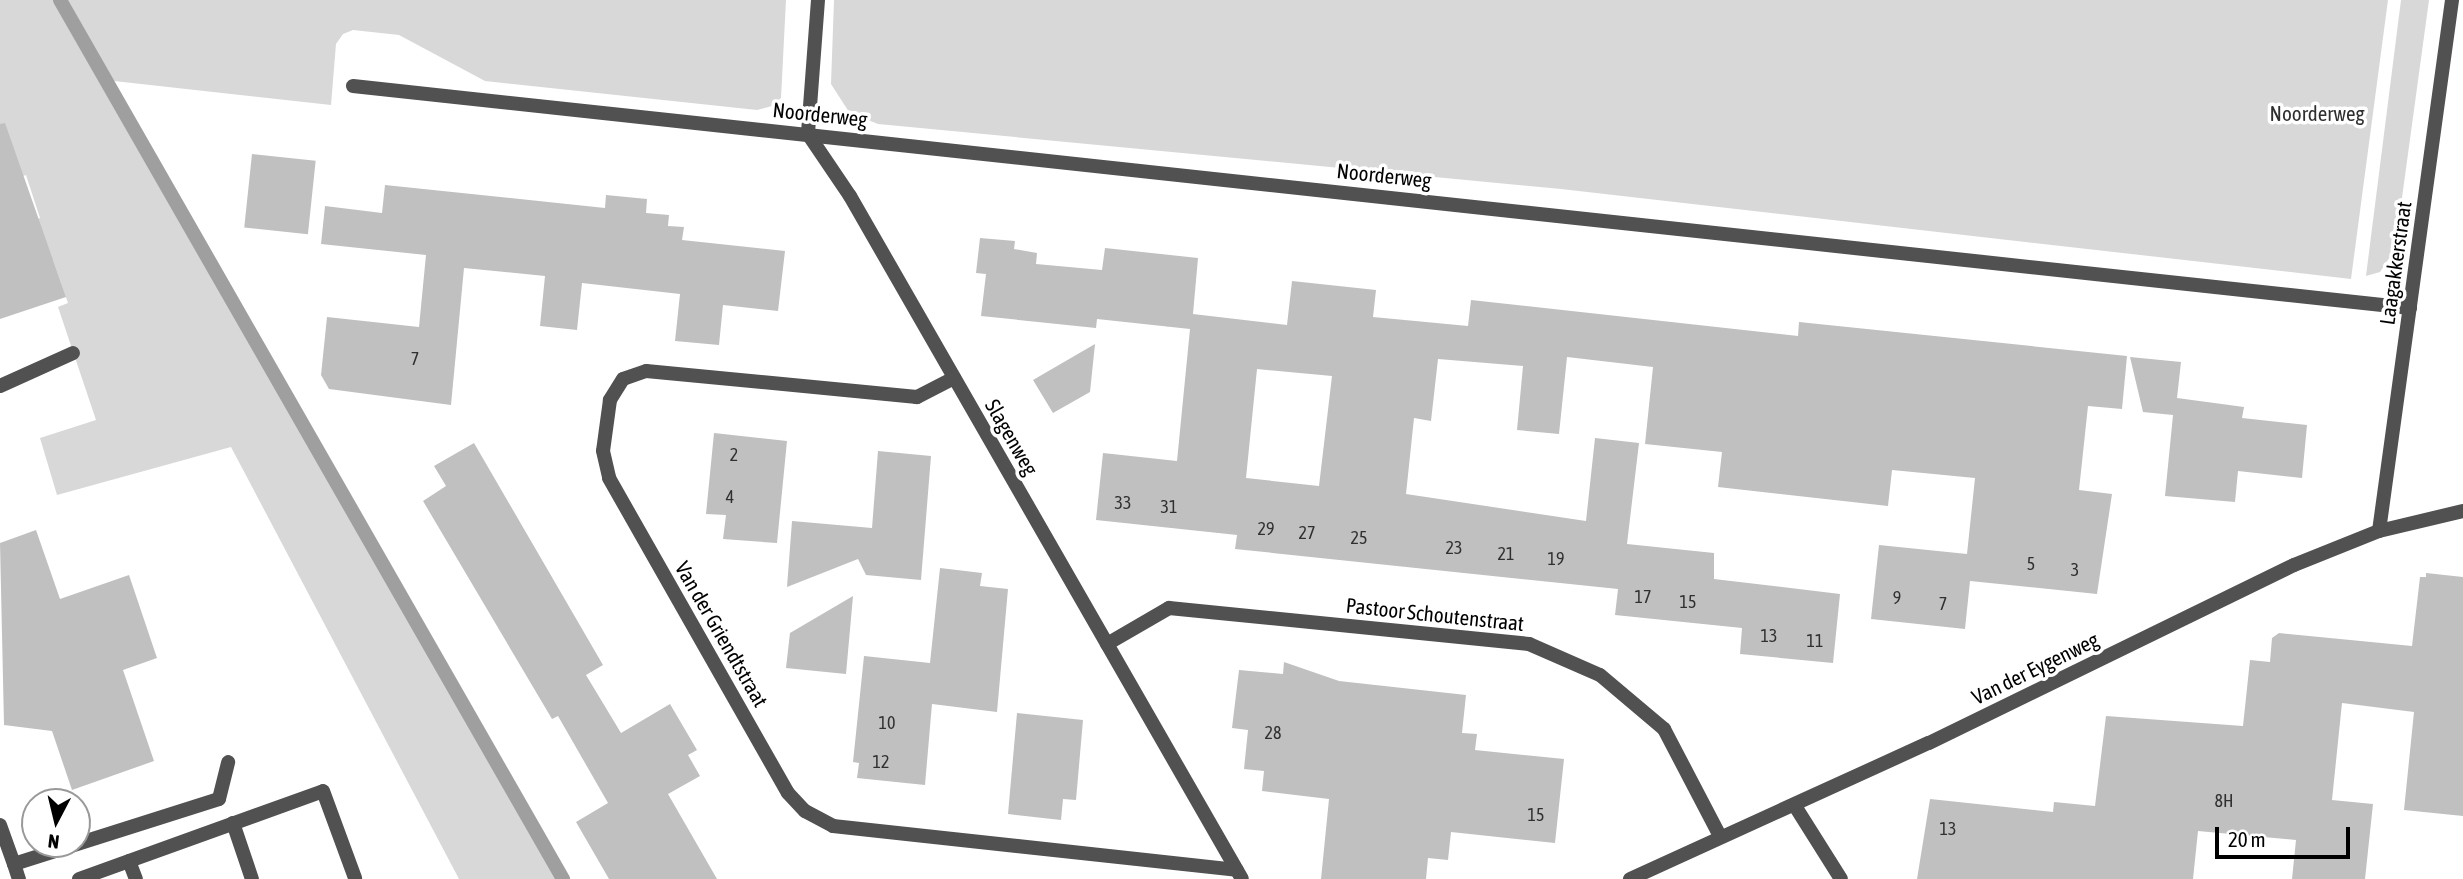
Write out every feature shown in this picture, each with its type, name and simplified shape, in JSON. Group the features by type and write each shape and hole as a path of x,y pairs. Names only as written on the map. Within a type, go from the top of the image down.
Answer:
{"street":[{"path":"808,134 818,0"},
{"name":"Laagakkerstraat","path":"2379,531 2455,4"},
{"name":"Noorderweg","path":"353,86 2410,308"},
{"name":"Slagenweg","path":"808,134 850,196 1240,874"},
{"path":"0,386 72,353"},
{"name":"Van der Griendtstraat","path":"954,378 918,397 646,371 622,379 610,400 603,451 609,478 788,793 805,811 834,825 1240,874"},
{"name":"Van der Eygenweg","path":"1630,879 1720,836 1795,806 2294,565 2379,531 2463,511"},
{"name":"Pastoor Schoutenstraat","path":"1107,644 1170,608 1529,644 1600,675 1664,729 1720,836"},
{"path":"14,864 219,799 228,762"},
{"path":"79,879 323,791 355,878"},
{"path":"1795,806 1841,879"},
{"path":"233,823 252,879"},
{"path":"0,825 19,879"},
{"path":"130,861 136,879"}],"green space":[{"path":"0,0 786,0 781,98 772,106 757,110 485,81 399,35 353,30 343,34 336,44 331,105 105,80 563,879 459,879 231,447 57,495 40,438 96,420 58,307 68,303 53,260 21,225 40,218 26,175 0,184"},
{"path":"834,0 2388,0 2351,279 1561,189 878,124 849,112 831,84"},
{"path":"2401,0 2429,0 2395,249 2380,272 2366,276"}],"building":[{"path":"5,123 66,297 0,319 0,124"},
{"path":"252,154 316,161 308,234 244,228"},
{"path":"385,185 605,208 606,195 647,199 646,213 669,215 668,226 684,227 682,240 785,251 778,311 723,305 719,345 675,341 680,294 582,283 577,330 540,326 545,276 464,268 451,405 329,389 321,375 327,317 419,327 426,255 321,244 325,206 382,213"},
{"path":"980,238 1015,241 1014,249 1037,253 1036,264 1102,270 1105,248 1198,258 1193,314 1287,325 1292,281 1376,290 1373,317 1468,326 1471,300 1798,336 1799,322 2127,356 2122,409 2088,406 2079,490 2112,494 2097,594 1970,581 1965,629 1871,619 1879,545 1967,554 1975,478 1892,470 1888,506 1718,487 1722,452 1645,444 1653,367 1567,357 1559,434 1517,430 1523,366 1438,359 1431,421 1414,418 1406,494 1586,521 1595,438 1639,443 1627,544 1714,553 1714,579 1840,594 1833,663 1740,654 1742,628 1615,615 1618,589 1235,549 1237,535 1096,520 1103,453 1177,461 1190,329 1097,319 1096,328 981,316 986,274 976,273","holes":["1257,369 1332,376 1319,486 1246,478"]},
{"path":"1095,344 1090,392 1053,413 1033,380"},
{"path":"2130,357 2181,362 2177,398 2244,407 2242,418 2307,425 2302,478 2238,471 2235,502 2165,496 2173,415 2143,412"},
{"path":"714,433 787,441 777,543 723,539 726,515 706,514"},
{"path":"474,443 603,665 586,675 621,733 670,704 697,750 688,755 700,776 668,794 717,879 609,879 576,822 608,803 558,716 552,719 423,501 446,486 434,466"},
{"path":"878,451 931,456 921,580 866,575 858,559 787,587 792,521 872,528"},
{"path":"36,530 60,599 129,575 157,658 123,670 154,761 71,788 52,731 4,725 0,543"},
{"path":"940,568 982,573 980,586 1008,589 997,712 932,704 925,785 857,778 859,763 853,762 864,656 930,663"},
{"path":"2426,573 2463,577 2463,816 2404,810 2414,712 2342,703 2332,800 2373,804 2365,879 2292,879 2296,840 2198,831 2193,879 1917,879 1930,799 2053,812 2054,802 2095,806 2106,716 2243,726 2250,660 2270,662 2272,638 2279,633 2412,646 2420,577 2426,577"},
{"path":"853,596 846,674 786,668 790,633"},
{"path":"1284,662 1339,681 1466,695 1462,733 1477,734 1475,750 1564,759 1555,843 1451,832 1448,860 1428,858 1426,879 1321,879 1329,799 1262,791 1264,771 1244,769 1248,730 1232,728 1239,670 1283,674"},
{"path":"1017,713 1083,720 1076,800 1063,799 1061,820 1008,814"}],"waterway":[{"path":"60,0 563,879"}]}
